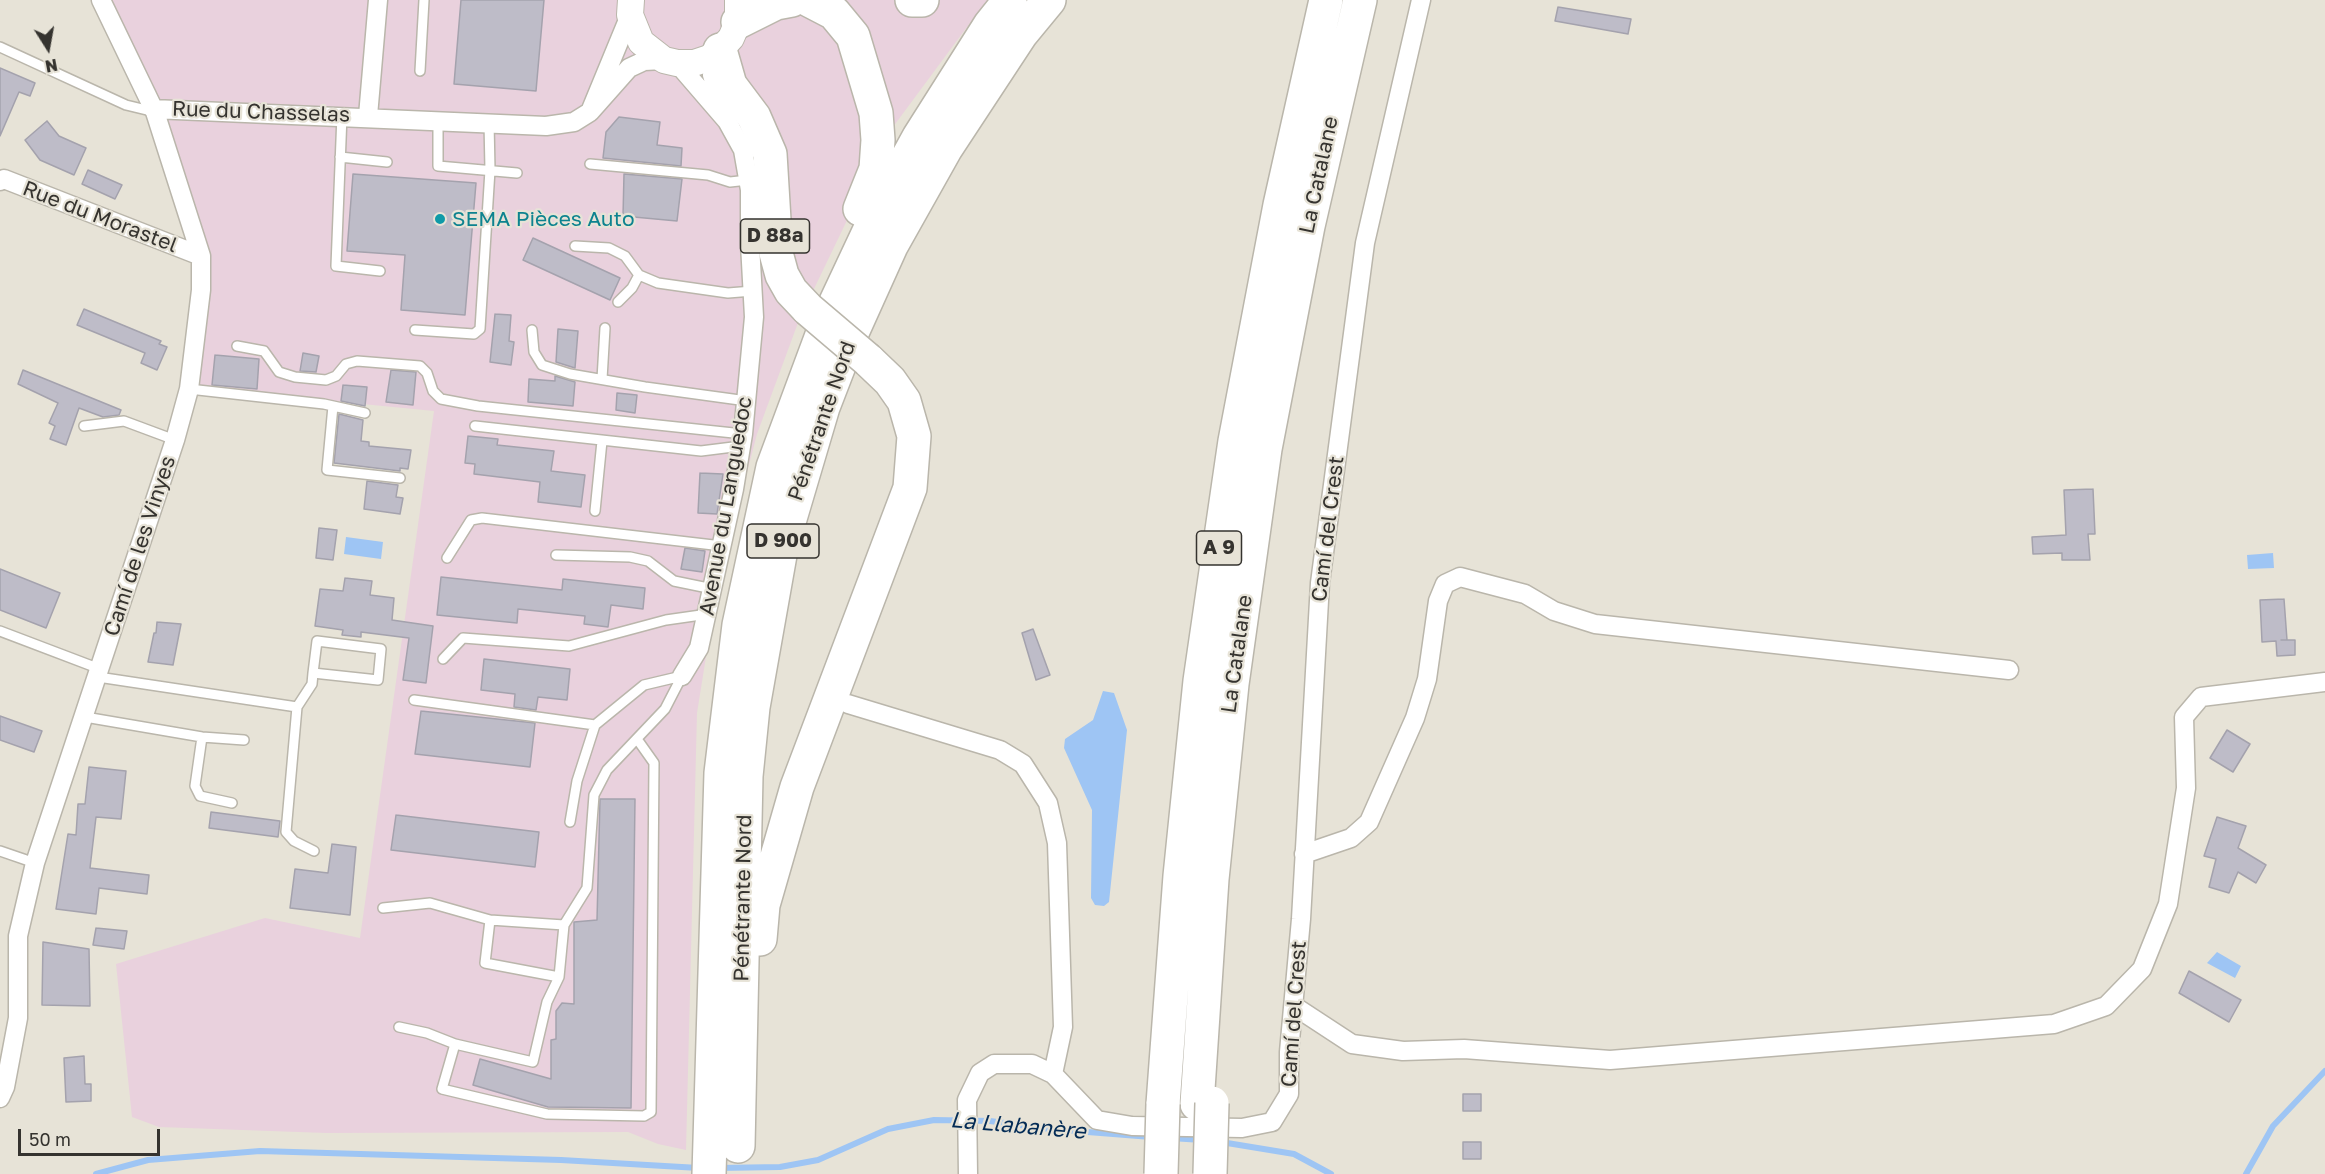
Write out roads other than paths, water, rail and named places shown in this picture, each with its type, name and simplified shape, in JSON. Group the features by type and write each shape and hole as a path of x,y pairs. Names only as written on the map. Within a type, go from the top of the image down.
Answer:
{"highway":[{"path":"738,11 792,0"},
{"path":"777,453 822,305 876,169 878,140 876,113 854,36 834,13 809,0"},
{"path":"912,0 922,0"},
{"name":"Pénétrante Nord","path":"724,1159 721,773 739,625 754,543 777,453 828,319 882,204 919,137 990,25 1010,0"},
{"name":"Pénétrante Nord","path":"724,1159 746,776 753,707 784,539 823,407 850,337 891,246 946,148 1021,34 1049,0"},
{"name":"La Catalane","path":"1161,1174 1163,1104 1180,876 1200,681 1232,464 1280,205 1326,0"},
{"name":"La Catalane","path":"1194,1174 1204,1103 1212,879 1232,684 1264,449 1308,225 1360,0"},
{"name":"D 88a","path":"715,54 730,85 754,117 770,154 776,253 782,275 791,291 808,309 891,381 904,401 914,436 910,488 798,787 763,905 724,1159"},
{"path":"1204,1103 1210,1174"}],"main road":[{"path":"631,8 641,42 671,62 694,63 715,54 731,38 738,11"}],"street":[{"name":"Camí de les Vinyes","path":"0,1098 5,1087 18,1018 8,975 35,863 175,440 189,388 201,290 201,256 154,110 101,0"},
{"name":"Rue du Chasselas","path":"368,116 378,0"},
{"name":"Camí del Crest","path":"1053,1074 1097,1120 1132,1126 1242,1128 1272,1122 1289,1094 1289,1052 1304,855 1320,583 1365,243 1421,0"},
{"path":"590,112 631,8"},
{"name":"Avenue du Languedoc","path":"682,676 699,648 722,546 742,440 754,317 748,180 743,150 727,121 715,88 715,54"},
{"name":"Rue du Chasselas","path":"154,110 368,116 546,126 574,122 590,112 629,68 644,61 671,62"},
{"name":"Avenue du Languedoc","path":"671,62 727,121"},
{"name":"Rue du Morastel","path":"0,181 4,179 201,256"},
{"path":"1304,855 1351,838 1369,822 1415,718 1427,679 1438,601 1444,584 1460,577 1525,594 1554,611 1595,624 2009,670"},
{"path":"1294,1006 1330,1027 1352,1044 1403,1051 1464,1049 1610,1060 2054,1024 2106,1006 2142,969 2168,904 2170,893 2186,788 2184,717 2201,698 2325,682"},
{"path":"848,704 1000,750 1023,764 1048,803 1057,843 1063,1027 1053,1074 1032,1064 994,1064 980,1073 966,1100 968,1174"}],"lane":[{"path":"420,71 424,0"},
{"path":"0,47 126,105 154,110"},
{"path":"342,115 336,266 380,271"},
{"path":"438,119 438,165 517,173"},
{"path":"415,330 474,334 480,329 490,170 489,122"},
{"path":"340,157 387,162"},
{"path":"590,164 708,175 730,182 748,180"},
{"path":"574,246 609,248 625,256 639,275 658,282 728,293 753,291"},
{"path":"618,302 632,288 639,275"},
{"path":"602,379 605,328"},
{"path":"532,330 534,352 542,365 602,379 747,401"},
{"path":"237,346 264,351 279,372 295,377 326,380 336,376 346,364 357,361 420,366 427,373 433,391 441,399 478,406 742,440"},
{"path":"189,388 333,406 365,413"},
{"path":"333,406 327,470 400,478"},
{"path":"84,426 124,421 175,440"},
{"path":"475,426 701,451 742,440"},
{"path":"595,511 602,441"},
{"path":"447,558 471,520 482,518 722,546"},
{"path":"556,555 630,557 648,561 674,581 713,588"},
{"path":"443,659 463,638 568,646 666,620 708,614"},
{"path":"0,631 99,673 297,706"},
{"path":"313,673 378,680 381,649 317,641 313,673 312,684 297,706 286,832 294,841 314,851"},
{"path":"570,822 577,781 595,725 644,685 682,676"},
{"path":"399,1027 427,1033 455,1044 533,1062 547,1002 560,976 564,925 586,888 594,795 607,770 665,709 682,676"},
{"path":"414,700 595,725"},
{"path":"85,717 202,737 244,740"},
{"path":"202,737 195,786 200,796 232,803"},
{"path":"455,1044 442,1089 547,1114 644,1116 651,1112 654,763 637,739"},
{"path":"0,851 35,863"},
{"path":"383,908 430,903 490,920 564,925"},
{"path":"490,920 485,963 560,976"}],"water":[{"path":"346,537 383,542 381,559 344,554"},
{"path":"2273,553 2274,568 2248,569 2247,555"},
{"path":"1103,691 1114,693 1127,730 1109,902 1104,906 1095,905 1091,898 1092,810 1064,748 1065,739 1093,720"},
{"path":"2217,952 2241,966 2235,978 2207,963"}],"waterway":[{"name":"La Llabanère","path":"2246,1174 2273,1126 2325,1071"},
{"name":"La Llabanère","path":"718,1168 780,1167 818,1160 888,1129 934,1120 990,1121 1050,1129 1151,1137"},
{"name":"La Llabanère","path":"1171,1138 1202,1140"},
{"name":"La Llabanère","path":"1221,1142 1294,1154 1331,1174"},
{"name":"La Llabanère","path":"96,1174 148,1160 260,1151 561,1160 699,1168"}],"place":[{"name":"SEMA Pièces Auto","path":"440,219"}]}
